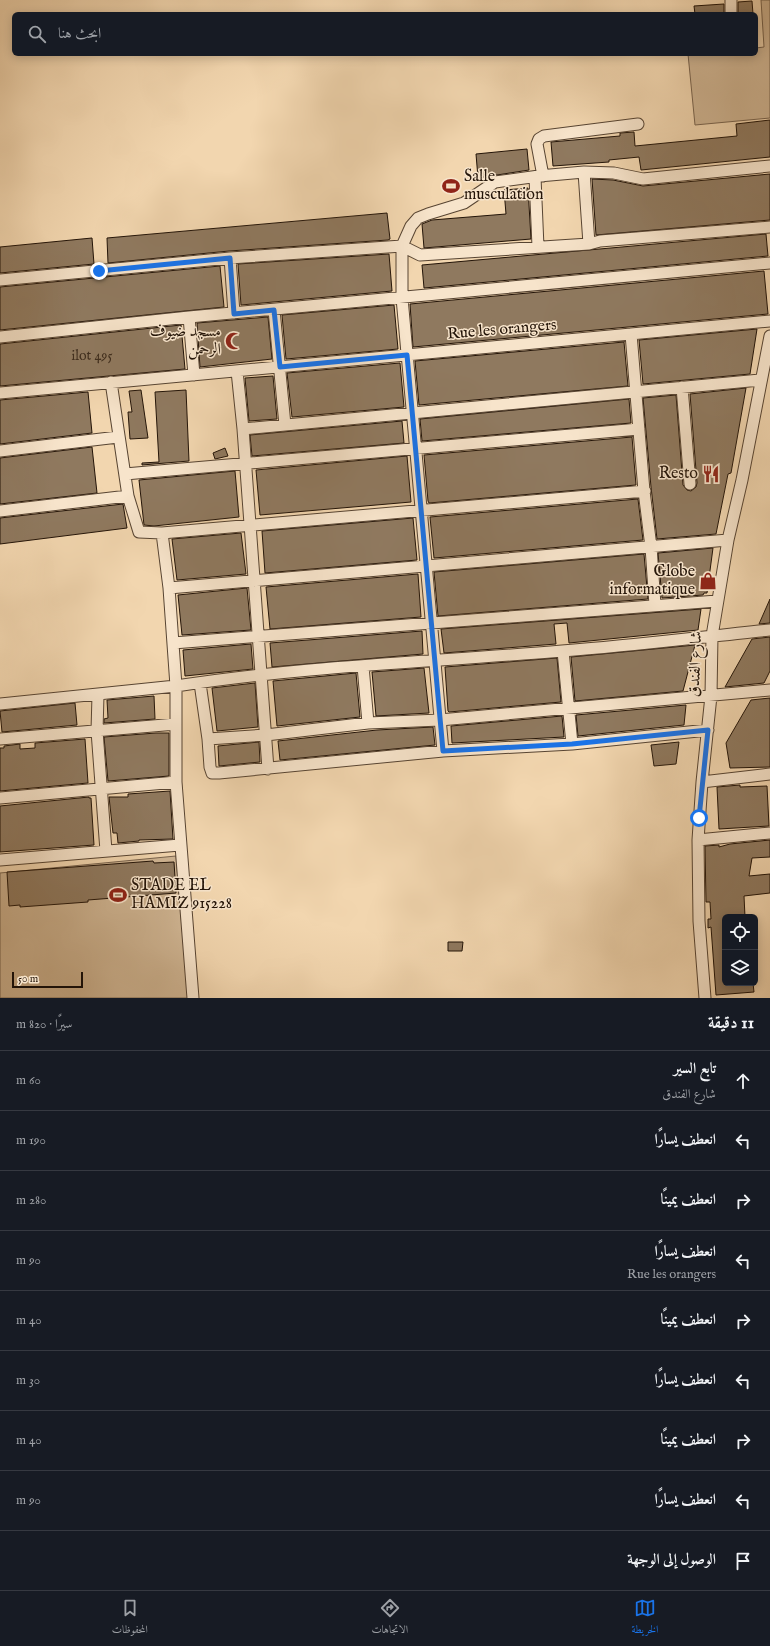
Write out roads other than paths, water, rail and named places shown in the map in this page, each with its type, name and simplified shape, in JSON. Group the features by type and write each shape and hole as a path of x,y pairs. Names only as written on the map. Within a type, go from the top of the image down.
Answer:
{"street":[{"path":"731,0 731,12"},
{"path":"538,247 539,176 537,144 540,139 544,136 638,124"},
{"path":"443,751 402,298 402,246 411,226 418,218 464,203 495,182 584,172 614,173 643,179 770,166"},
{"path":"584,172 589,244"},
{"path":"0,280 230,258 402,246 420,255 589,244 600,241 770,227"},
{"path":"230,258 234,314"},
{"path":"0,337 189,317 770,264"},
{"path":"274,310 285,425"},
{"path":"189,317 194,375"},
{"name":"Rue les orangers","path":"0,393 770,321"},
{"path":"631,334 655,605"},
{"name":"شارع الفندق","path":"705,998 699,921 698,840 702,782 711,696 712,636 728,540 742,480 760,380 770,336"},
{"path":"237,371 243,429 268,768"},
{"path":"243,429 760,380"},
{"path":"111,382 128,496 140,532 162,533 645,491"},
{"path":"682,387 690,484"},
{"path":"125,474 639,429"},
{"path":"0,451 118,437"},
{"path":"0,511 128,496"},
{"path":"162,533 169,588 176,686 176,782 193,998"},
{"path":"169,588 728,540"},
{"path":"173,643 717,601"},
{"path":"0,704 98,695 262,675 434,660 563,651 770,630"},
{"path":"563,651 572,744"},
{"path":"363,666 368,723"},
{"path":"200,683 212,773 443,751 572,744 708,730"},
{"path":"208,739 266,735 368,723 440,720 770,690"},
{"path":"98,695 97,731 106,851"},
{"path":"0,739 176,724"},
{"path":"702,782 770,774"},
{"path":"0,798 176,782"},
{"path":"698,840 770,833"},
{"path":"0,860 180,845"}],"place":[{"name":"Salle musculation","path":"451,186"},
{"name":"مسجد ضيوف الرحمٰن","path":"234,341"},
{"name":"Resto","path":"711,474"},
{"name":"Globe informatique","path":"708,581"},
{"name":"STADE EL HAMIZ 915228","path":"118,895"}]}
